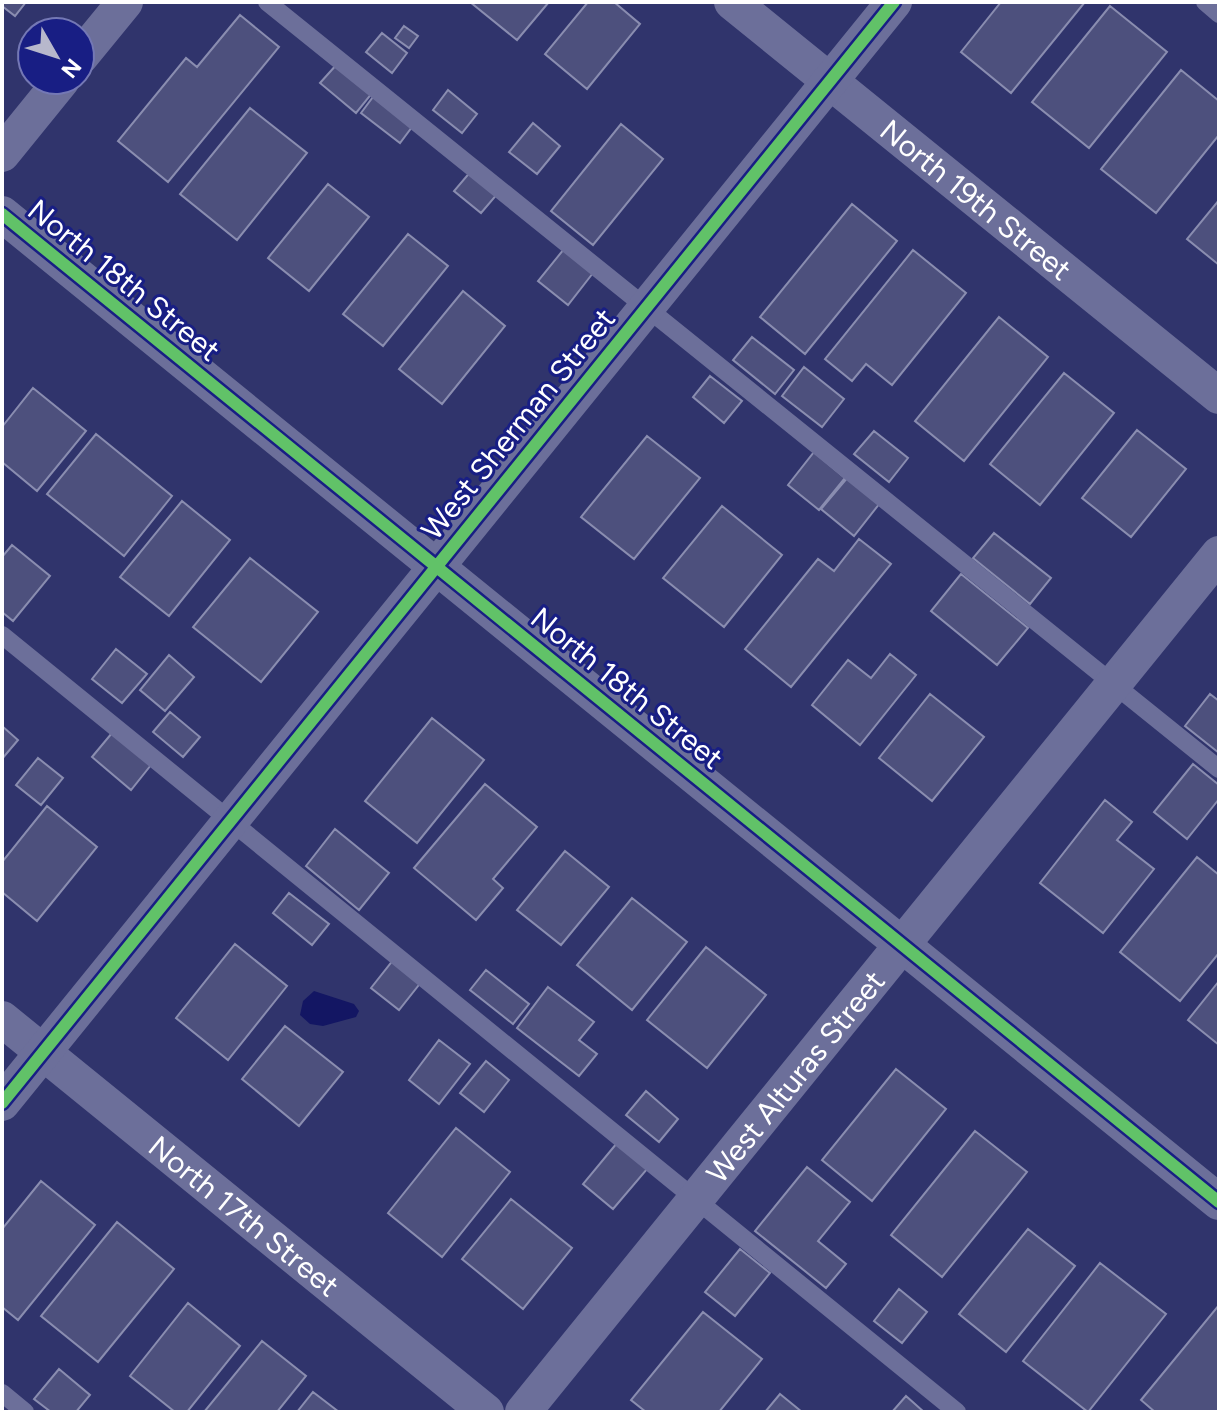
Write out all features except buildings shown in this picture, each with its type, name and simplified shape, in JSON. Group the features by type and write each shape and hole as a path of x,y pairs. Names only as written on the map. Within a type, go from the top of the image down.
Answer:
{"street":[{"path":"96,37 125,2"},
{"name":"North 19th Street","path":"732,2 1219,396"},
{"name":"West Sherman Street","path":"2,1103 894,2"},
{"path":"2,154 49,96"},
{"name":"North 18th Street","path":"2,214 1219,1202"},
{"name":"West Alturas Street","path":"523,1412 1219,554"},
{"name":"North 17th Street","path":"2,1019 486,1412"}],"lane":[{"path":"267,2 1219,769"},
{"path":"1205,2 1219,14"},
{"path":"2,635 957,1412"},
{"path":"2,1393 25,1412"}],"shaded area":[{"path":"314,991 354,1004 359,1011 356,1017 323,1026 310,1024 300,1015 303,1001"}],"cycle path":[{"path":"2,1103 894,2"},
{"path":"2,214 1219,1202"}]}
